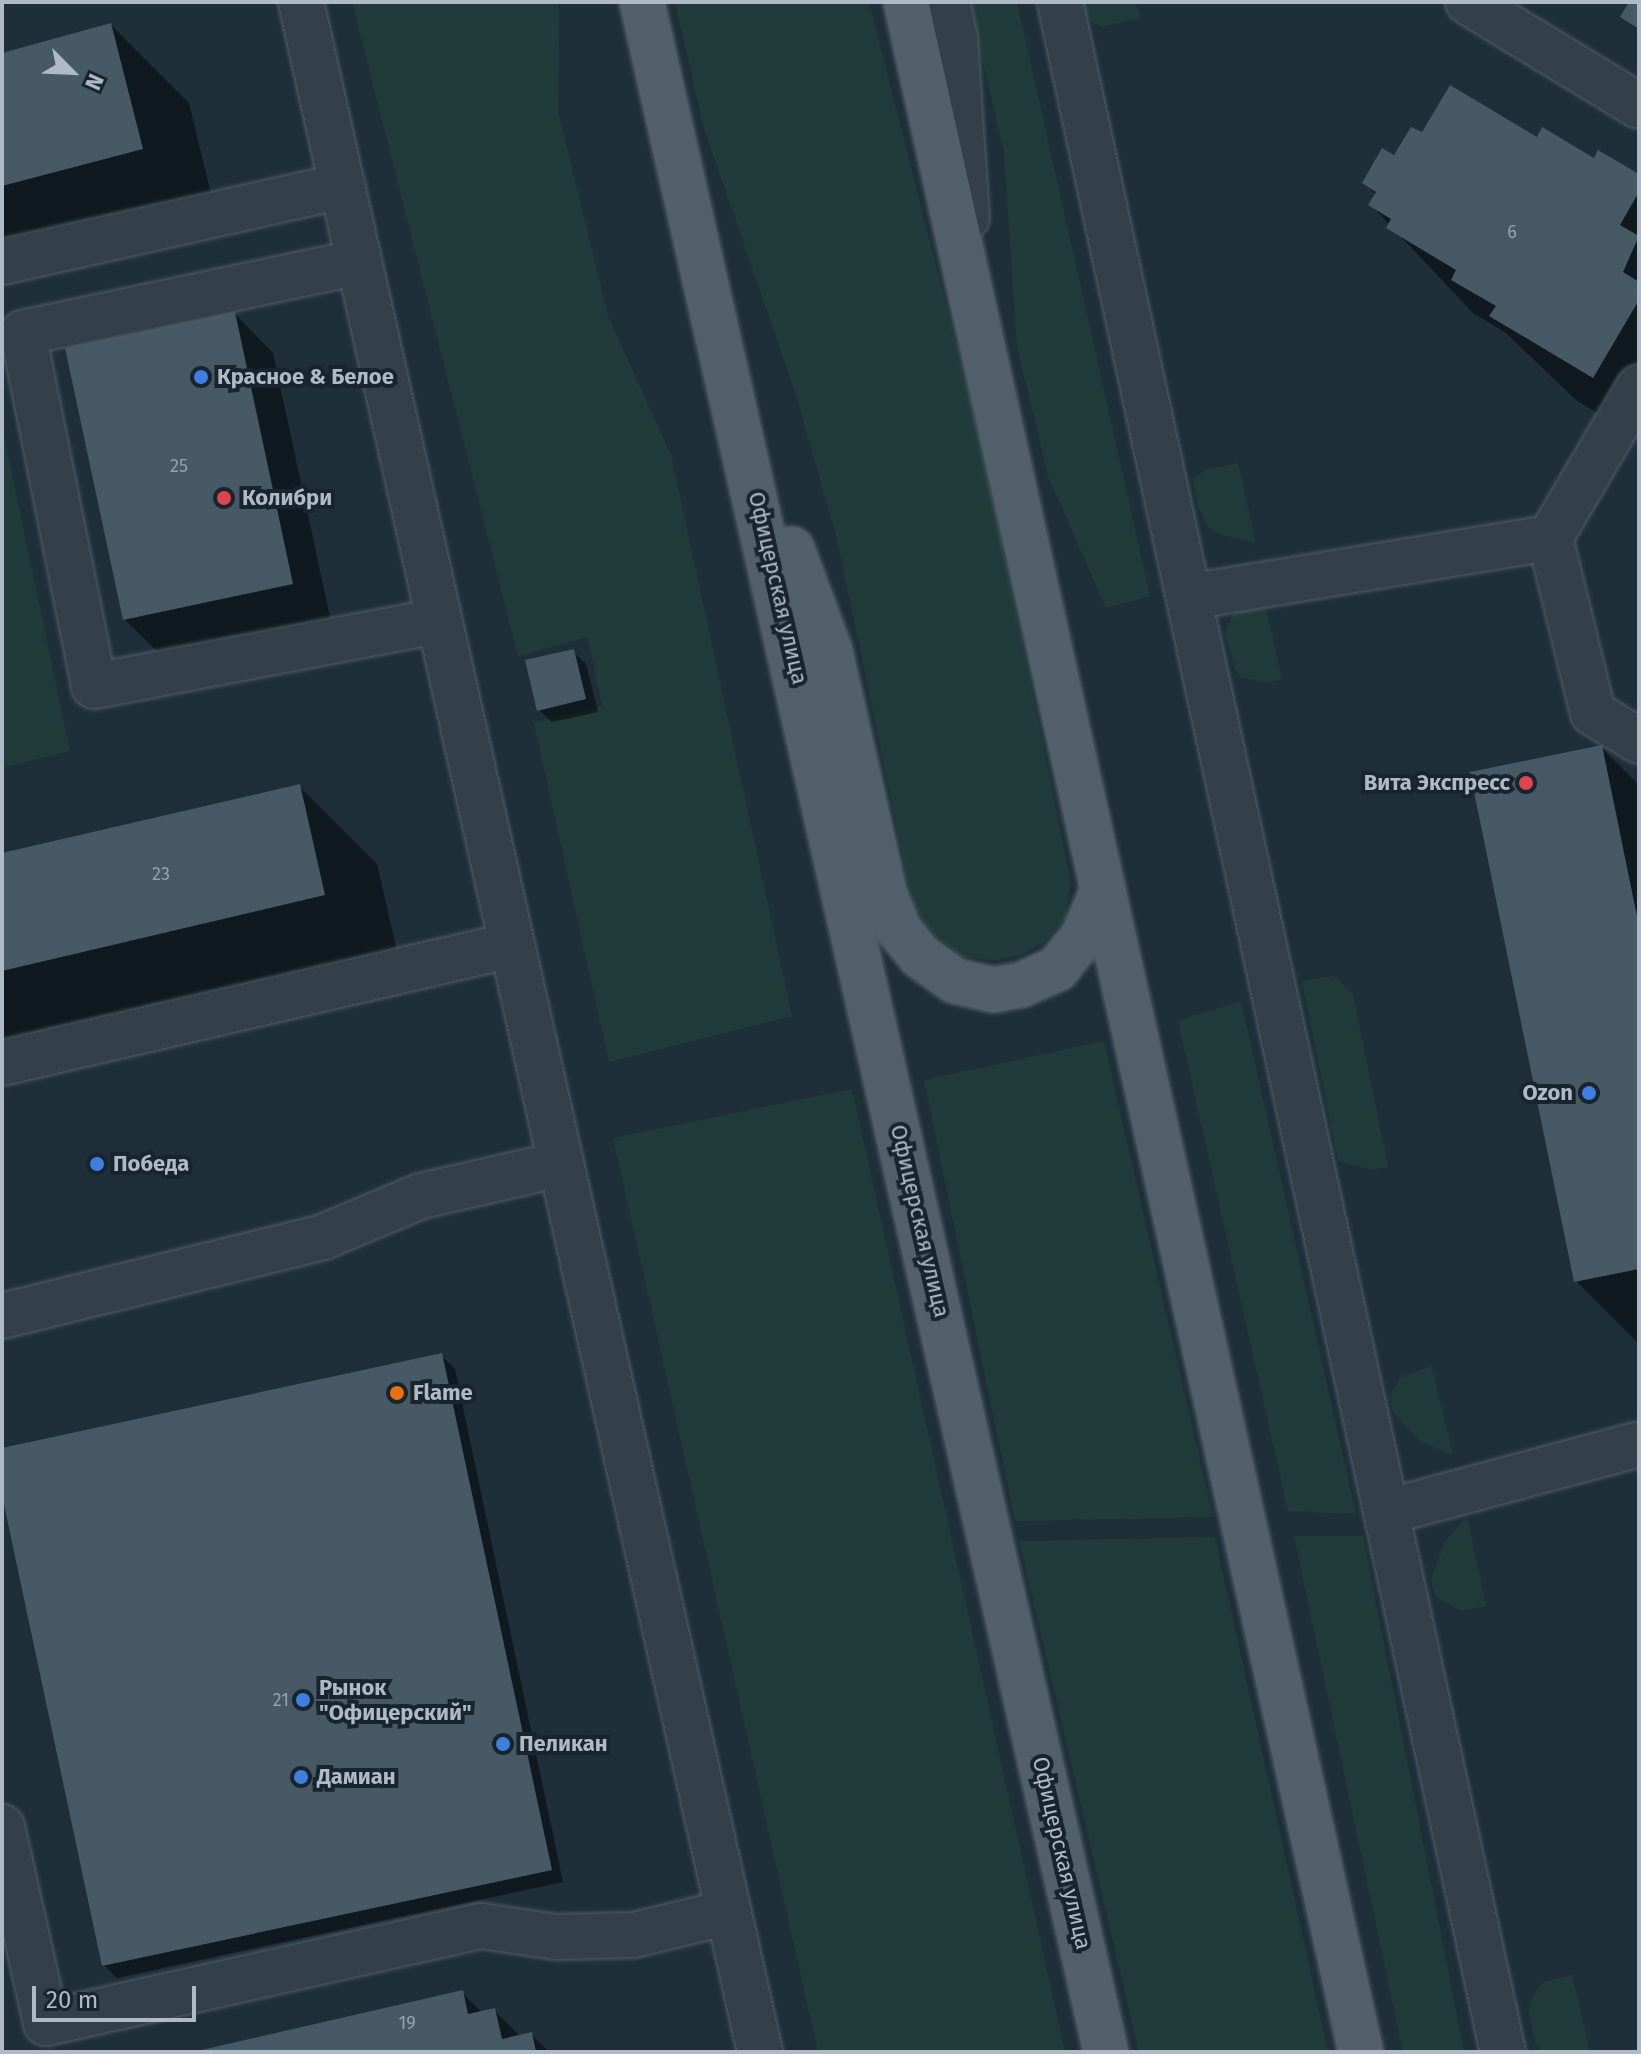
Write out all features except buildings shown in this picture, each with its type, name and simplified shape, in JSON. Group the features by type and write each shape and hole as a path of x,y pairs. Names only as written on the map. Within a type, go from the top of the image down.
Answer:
{"main road":[{"name":"Офицерская улица","path":"642,2 733,390 1106,2052"},
{"path":"906,2 971,280 1361,2052"},
{"name":"Офицерская улица","path":"733,390 830,651 885,895 899,930 920,956 955,981 993,990 1021,985 1057,969 1084,935 1103,889"}],"street":[{"path":"301,2 760,2052"},
{"path":"947,2 955,39 971,280"},
{"path":"1060,2 1503,2052"},
{"path":"1468,2 1639,106"},
{"path":"2,262 343,186"},
{"path":"359,262 23,333 94,686 439,621"},
{"path":"1639,387 1550,538 1593,713 1639,741"},
{"path":"1189,597 1550,538"},
{"path":"2,1063 512,945"},
{"path":"2,1316 323,1237 421,1196 561,1164"},
{"path":"1386,1512 1639,1444"},
{"path":"2,1827 46,2038 481,1926 556,1937 634,1935 728,1912"}],"green space":[{"path":"352,2 559,2 558,111 608,316 671,455 792,1016 609,1062 534,723 602,706 588,637 518,656"},
{"path":"675,2 869,2 981,442 1071,882 1066,918 1045,942 1021,955 995,960 963,957 936,937 914,910 837,539 797,398 703,125"},
{"path":"969,2 1017,2 1150,596 1106,608 1048,476 1017,346 1004,152"},
{"path":"1081,2 1136,2 1140,18 1102,27 1087,19"},
{"path":"2,427 70,751 2,768"},
{"path":"1238,463 1256,543 1219,534 1207,525 1197,504 1193,479 1206,470"},
{"path":"1263,594 1282,679 1265,683 1241,677 1235,670 1225,632 1235,609"},
{"path":"1334,976 1353,994 1388,1166 1372,1170 1338,1161 1302,981"},
{"path":"1241,1001 1356,1514 1288,1511 1178,1021"},
{"path":"1104,1041 1213,1517 1015,1521 924,1080"},
{"path":"852,1089 1065,2052 818,2052 613,1138"},
{"path":"1431,1366 1453,1455 1422,1442 1393,1413 1390,1396 1401,1377"},
{"path":"1467,1516 1486,1606 1461,1611 1435,1596 1431,1580 1445,1541"},
{"path":"1294,1536 1363,1536 1464,2052 1403,2052"},
{"path":"1215,1537 1328,2052 1139,2052 1019,1541"},
{"path":"1572,1975 1590,2052 1543,2052 1536,2045 1528,2011 1532,1997 1543,1982"}],"place":[{"name":"Красное & Белое","path":"201,377"},
{"name":"Колибри","path":"224,498"},
{"name":"Вита Экспресс","path":"1526,783"},
{"name":"Ozon","path":"1589,1093"},
{"name":"Победа","path":"97,1164"},
{"name":"Flame","path":"397,1393"},
{"name":"Рынок \"Офицерский\"","path":"303,1700"},
{"name":"Пеликан","path":"503,1744"},
{"name":"Дамиан","path":"301,1777"}]}
